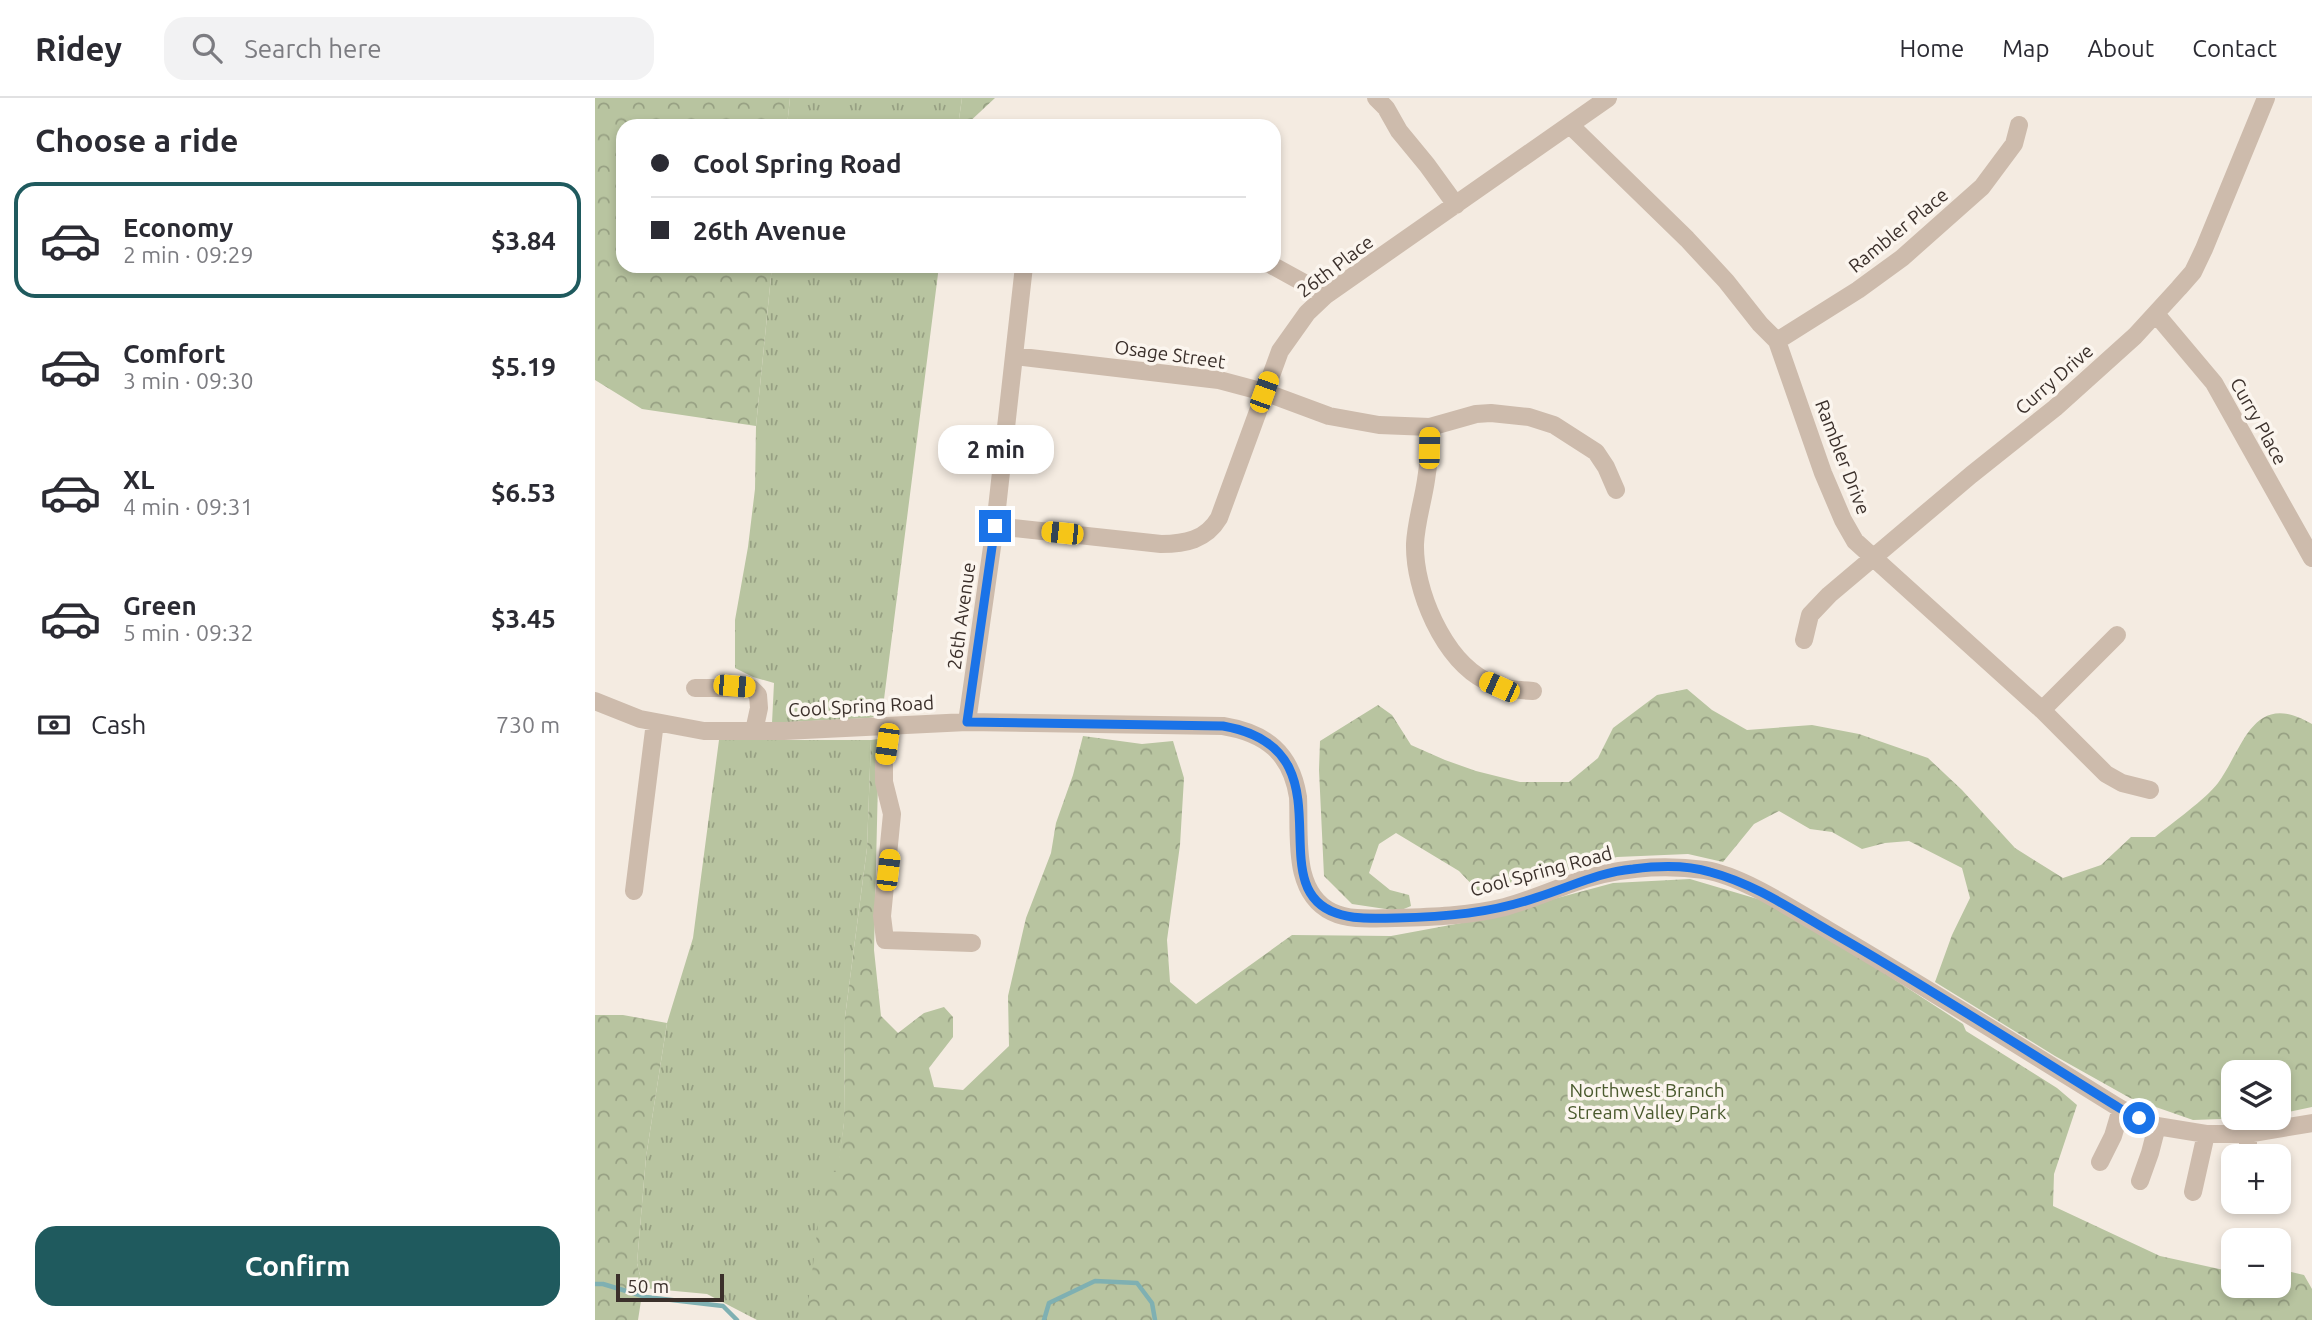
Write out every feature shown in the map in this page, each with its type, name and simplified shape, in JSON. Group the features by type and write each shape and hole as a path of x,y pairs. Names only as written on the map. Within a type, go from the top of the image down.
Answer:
{"street":[{"path":"1376,98 1456,205"},
{"name":"26th Place","path":"995,526 1175,544 1199,538 1214,527 1219,518 1280,351 1307,313 1326,295 1608,98"},
{"name":"Curry Drive","path":"1804,640 1810,615 1829,595 2055,408 2156,314 2193,272 2266,98"},
{"name":"Rambler Place","path":"1777,341 1859,290 1912,250 1982,187 2014,144 2019,125"},
{"name":"Rambler Drive","path":"1571,126 1686,239 1777,341 1834,500 1855,541 2042,710 2106,774 2122,783 2150,790"},
{"path":"1281,270 1326,295"},
{"name":"26th Avenue","path":"967,722 995,526 1023,273"},
{"name":"Curry Place","path":"2156,314 2214,383 2312,558"},
{"name":"Osage Street","path":"1014,356 1219,380 1264,392 1329,416 1358,422 1430,427 1468,416 1491,413 1529,417 1554,425 1596,452 1613,479 1616,490"},
{"path":"1430,427 1429,455 1415,544 1420,580 1429,609 1454,653 1475,674 1499,687 1533,691"},
{"path":"2042,710 2117,635"},
{"path":"695,688 751,688 758,695 759,708 754,731"},
{"name":"Cool Spring Road","path":"595,701 655,722 704,731 967,722 1223,726 1242,729 1268,743 1286,761 1296,785 1301,865 1307,886 1322,905 1333,913 1351,917 1428,917 1473,913 1539,897 1594,877 1633,869 1707,870 1736,880 1790,908 2121,1109 2157,1126 2206,1134 2248,1134 2312,1123"},
{"path":"633,891 655,722"},
{"path":"889,726 884,782 892,814 882,916 885,940 972,943"},
{"path":"2099,1162 2113,1136 2121,1109"},
{"path":"2140,1181 2157,1126"},
{"path":"2193,1192 2206,1134"},
{"path":"2248,1134 2248,1144"}],"green space":[{"path":"595,98 790,98 788,119 616,119 616,273 771,273 756,426 642,409 595,380"},
{"path":"790,98 962,98 959,119 788,119"},
{"path":"962,98 995,98 972,119 959,119"},
{"path":"771,273 938,273 882,715 772,723 774,683 735,668 735,620 755,489 756,426"},
{"path":"1687,689 1712,710 1747,730 1812,725 1859,734 1928,758 1962,790 2015,848 2063,878 2101,865 2131,837 2155,837 2188,811 2218,783 2244,739 2263,718 2276,713 2292,715 2312,724 2312,1107 2291,1111 2291,1060 2221,1060 2221,1119 2193,1120 2130,1098 2055,1056 1935,982 1952,935 1970,898 1962,868 1909,841 1862,849 1832,832 1810,829 1779,811 1754,824 1723,862 1688,854 1617,857 1480,893 1459,871 1396,833 1379,844 1369,873 1390,890 1409,895 1411,906 1399,911 1352,904 1324,876 1320,741 1378,705 1392,715 1411,745 1445,760 1520,782 1569,782 1598,758 1613,728 1657,695"},
{"name":"Northwest Branch Stream Valley Park","path":"1083,736 1142,744 1173,741 1184,778 1180,845 1167,940 1170,982 1196,1004 1292,935 1391,936 1472,921 1613,883 1690,879 1761,900 1872,965 1963,1024 1966,1031 2057,1088 2077,1105 2054,1174 2053,1206 2160,1256 2221,1269 2221,1298 2291,1298 2291,1272 2304,1275 2312,1289 2312,1320 806,1320 825,1171 837,1172 844,1123 845,1017 867,848 871,740 879,739 874,950 881,1016 898,1033 924,1013 944,1007 953,1017 953,1037 929,1068 934,1087 963,1090 1009,1046 1008,996 1026,918 1051,853 1056,823"},
{"path":"719,740 871,740 867,848 845,1017 844,1123 820,1320 757,1320 707,1294 643,1288 637,1263 646,1157 667,1023 693,938"},
{"path":"595,1015 623,1015 667,1023 646,1157 637,1263 643,1288 638,1320 595,1320"}],"waterway":[{"path":"1044,1320 1049,1303 1095,1281 1137,1283 1152,1303 1155,1320"},
{"path":"595,1284 646,1297 723,1306 737,1320"}],"route":[{"path":"995,526 967,722 1223,726 1242,729 1255,735 1278,751 1292,772 1298,797 1303,875 1313,896 1333,913 1379,918 1473,913 1539,897 1570,884 1619,871 1675,868 1707,870 1736,880 1790,908 2139,1118"}]}
